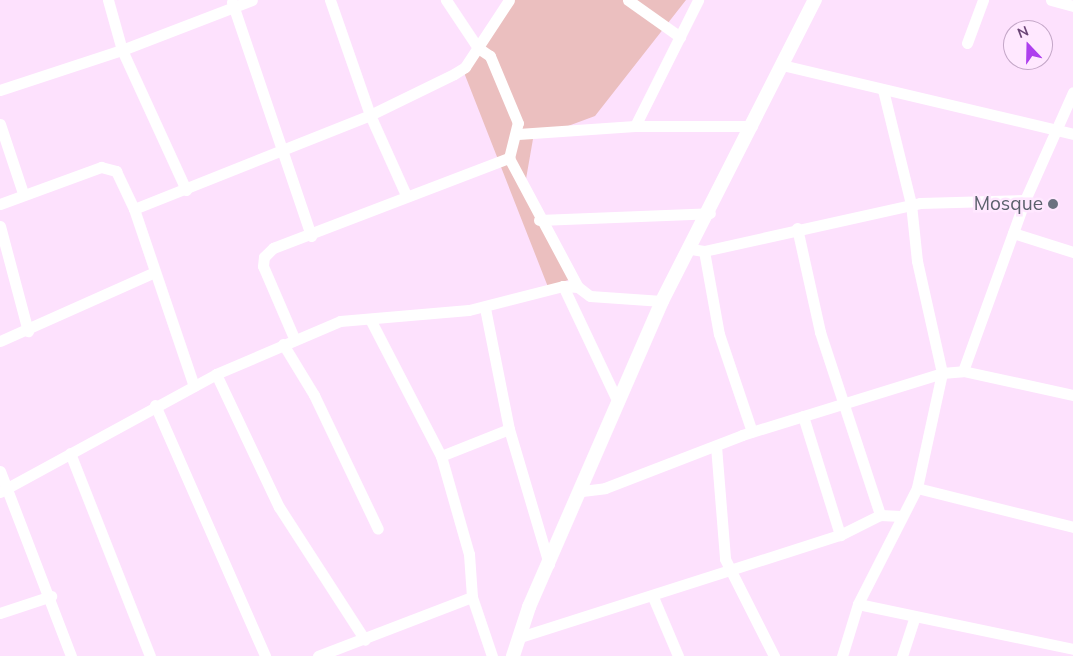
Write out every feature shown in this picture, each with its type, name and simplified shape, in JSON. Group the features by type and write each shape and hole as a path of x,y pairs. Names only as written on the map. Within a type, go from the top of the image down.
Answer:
{"street":[{"path":"108,0 122,50 186,190"},
{"path":"0,90 122,50 233,4 252,0"},
{"path":"330,0 370,115 406,195"},
{"path":"446,0 478,48 490,56 518,123 518,134 509,158 539,220 578,287 590,296 662,301"},
{"path":"134,210 370,115 454,74 478,48 509,0"},
{"path":"628,0 680,37"},
{"path":"635,126 698,0"},
{"path":"513,656 549,564 582,491 616,400 662,301 698,250 710,213 815,0"},
{"path":"967,43 983,0"},
{"path":"1051,0 1073,6"},
{"path":"233,4 284,149 311,236"},
{"path":"782,65 1073,134"},
{"path":"842,656 858,604 901,516 917,488 942,373 917,262 911,205 883,90"},
{"path":"962,371 1025,200 1073,92"},
{"path":"0,124 23,193"},
{"path":"518,134 635,126 752,126"},
{"path":"294,338 263,266 264,257 274,248 311,236 406,195 509,158"},
{"path":"0,204 23,193 111,166 134,210 153,273 194,386"},
{"path":"698,250 911,205 1008,197 1025,200"},
{"path":"539,220 710,213"},
{"path":"0,226 28,332"},
{"path":"796,228 820,332 845,403 880,515"},
{"path":"1013,234 1073,252"},
{"path":"698,250 719,334 752,432"},
{"path":"0,341 28,332 153,273"},
{"path":"4,490 155,405 216,374 294,338 340,321 371,321 485,308 563,286 578,287"},
{"path":"563,286 616,400"},
{"path":"485,308 509,429 549,564"},
{"path":"371,321 441,456 469,554 472,597 492,656"},
{"path":"283,344 314,394 378,529"},
{"path":"582,491 605,488 752,432 942,373 962,371 1073,395"},
{"path":"216,374 279,507 365,640"},
{"path":"155,405 265,656"},
{"path":"803,416 840,535"},
{"path":"441,456 509,429"},
{"path":"716,446 728,568 737,576 774,656"},
{"path":"70,453 150,656"},
{"path":"0,471 4,490 51,596 71,656"},
{"path":"917,488 1073,526"},
{"path":"520,637 653,596 728,568 840,535 880,515 901,516"},
{"path":"0,613 51,596"},
{"path":"653,596 678,656"},
{"path":"318,656 365,640 472,597"},
{"path":"858,604 914,618 1073,649"},
{"path":"902,656 914,618"}],"shaded area":[{"path":"514,0 686,0 595,116 533,139 526,179 571,279 548,287 463,70"}],"place":[{"name":"Mosque","path":"1053,204"}]}
